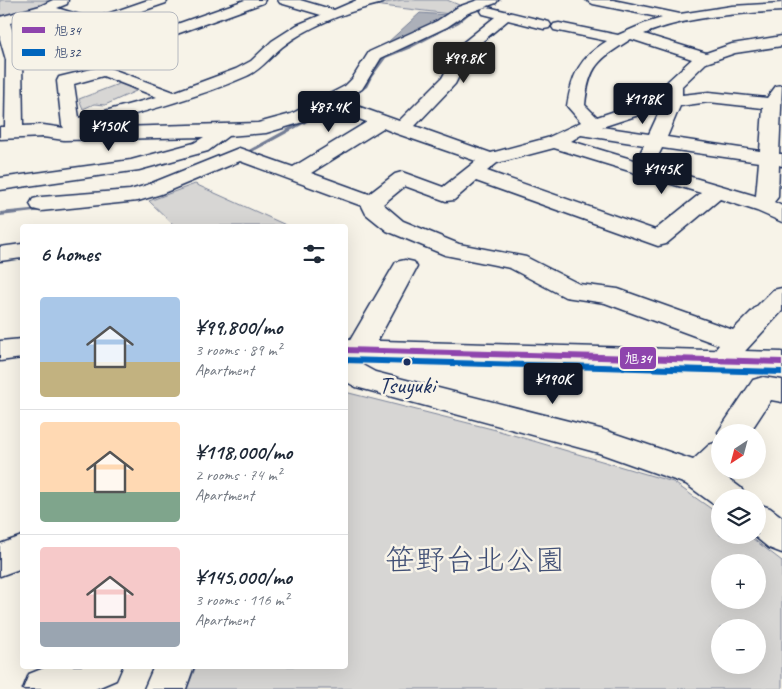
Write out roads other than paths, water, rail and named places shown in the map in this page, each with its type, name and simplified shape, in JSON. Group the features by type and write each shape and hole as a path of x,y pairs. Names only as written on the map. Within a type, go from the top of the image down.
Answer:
{"street":[{"path":"34,12 64,0"},
{"path":"131,0 155,2"},
{"path":"178,29 258,0"},
{"path":"284,0 333,14"},
{"path":"13,70 7,133 43,131 174,98 242,72 257,64 277,44 290,35 333,14 364,2 378,0"},
{"path":"43,131 64,134 224,131 259,129 276,125 297,118 358,84 370,60 375,56 442,24 463,10 491,0"},
{"path":"593,0 680,18"},
{"path":"126,12 155,2"},
{"path":"587,127 576,106 579,82 586,67 606,49 626,37 656,24 730,3 782,7"},
{"path":"472,6 505,16 552,26 626,37 707,58"},
{"path":"45,9 56,12"},
{"path":"402,129 449,80 465,48 505,16"},
{"path":"12,18 2,21 12,54"},
{"path":"647,163 654,141 673,101 674,85 700,60 732,49 782,41"},
{"path":"71,125 66,81 104,71 174,98"},
{"path":"372,202 402,178 446,195 490,159 554,142 587,127 654,104 709,97 779,100 776,159 767,197"},
{"path":"328,102 490,159"},
{"path":"296,174 380,121"},
{"path":"587,127 654,141 776,159"},
{"path":"0,184 132,166 201,147 210,143 224,131"},
{"path":"554,142 765,206 782,215"},
{"path":"41,204 130,196 154,190 239,154 372,202"},
{"path":"472,173 658,239 716,192"},
{"path":"372,202 374,209 395,226 452,250 517,262 574,291 609,295 735,354 772,389 741,424"},
{"path":"0,254 20,252"},
{"path":"349,356 405,267"},
{"path":"735,354 782,296"},
{"path":"0,352 20,349"},
{"path":"349,356 735,354 782,362"},
{"path":"349,356 366,380 604,442 709,465 724,489"},
{"path":"766,525 782,537"},
{"path":"0,560 20,553"},
{"path":"44,689 94,669"},
{"path":"165,689 173,669"}],"waterway":[{"path":"355,93 365,86 369,77 384,57 409,47 457,22 470,11 500,0"},
{"path":"239,157 339,103"},
{"path":"0,214 50,209"}],"place":[{"name":"Tsuyuki","path":"407,362"}],"park label":[{"name":"笹野台北公園","path":"475,560"}]}
